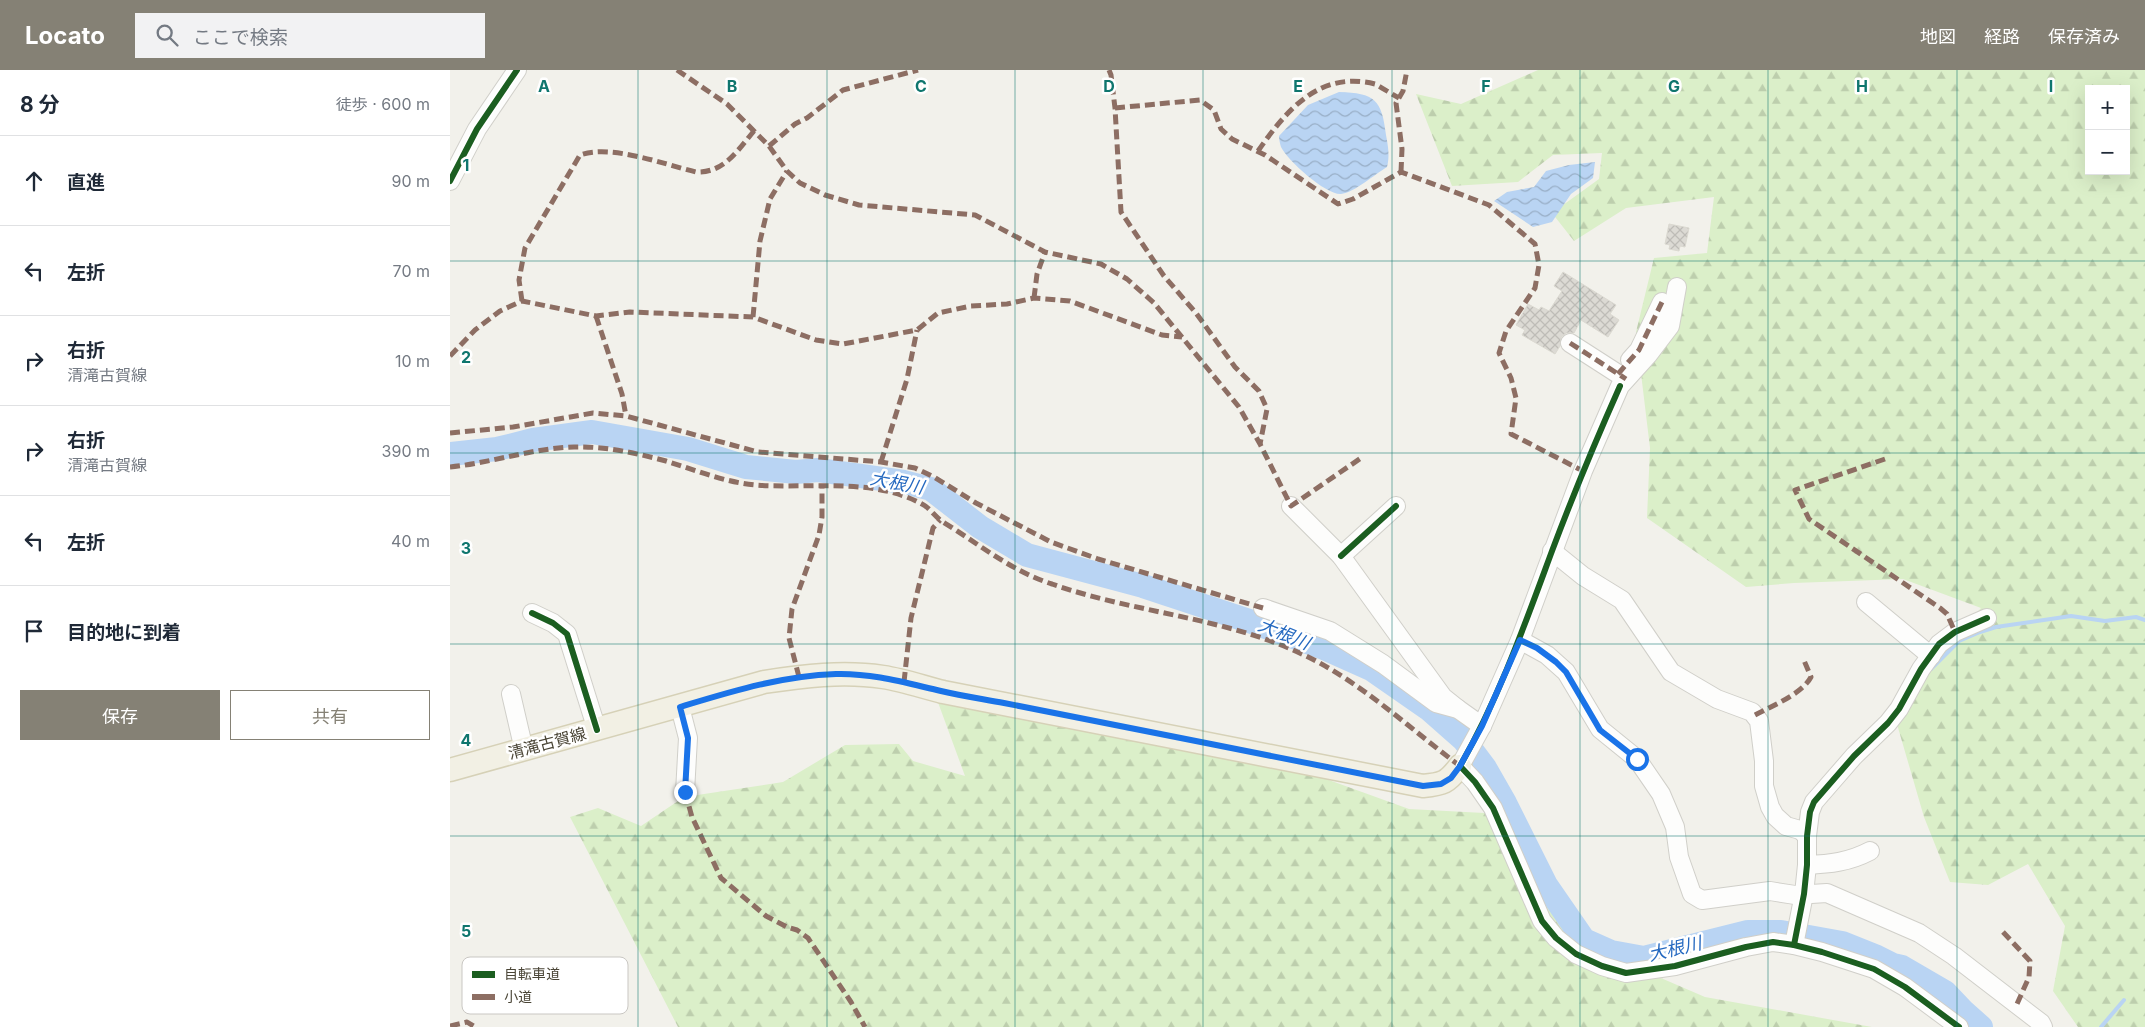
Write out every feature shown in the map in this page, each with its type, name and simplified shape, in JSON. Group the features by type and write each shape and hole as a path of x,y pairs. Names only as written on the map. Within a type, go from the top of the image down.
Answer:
{"main road":[{"name":"清滝古賀線","path":"452,766 524,750 764,682 799,677 858,674 884,677 943,692 1423,786 1441,784 1451,778 1460,766"}],"street":[{"path":"450,180 477,129 517,70"},
{"path":"1621,380 1648,355 1670,326 1677,287"},
{"path":"1662,302 1621,380 1583,471 1520,640 1482,726 1460,766 1493,808 1542,921 1556,938 1576,954 1602,966 1626,973 1675,966 1746,947 1773,942 1794,945 1874,969 1904,987 1959,1027"},
{"path":"1570,343 1621,380"},
{"path":"1291,506 1341,556 1443,696 1482,726"},
{"path":"1341,556 1396,506"},
{"path":"1552,551 1583,576 1622,600 1671,672 1717,699 1752,712 1759,721 1764,760 1764,786 1770,807 1775,816 1786,826 1800,830 1807,836"},
{"path":"1866,602 1931,656"},
{"path":"1263,608 1330,630 1383,664 1436,703 1458,709"},
{"path":"532,614 553,623 568,634 597,730"},
{"path":"1794,945 1804,894 1807,866 1807,836 1810,812 1814,802 1854,756 1888,723 1899,709 1939,644 1955,632 1986,618"},
{"path":"1520,640 1547,654 1566,672 1600,730 1637,759 1661,794 1675,827 1679,857 1692,894 1702,900 1770,890 1795,896 1827,893 1919,933 1954,956 2044,1027"},
{"path":"511,694 524,750"},
{"path":"680,707 688,738 685,792"},
{"path":"1807,866 1840,862 1856,858 1870,851"}],"green space":[{"path":"1538,70 2145,70 2145,1027 2078,1027 2053,991 2065,926 2028,864 1988,885 1950,882 1924,817 1892,707 1981,608 1903,579 1794,583 1746,587 1647,518 1650,448 1636,332 1654,258 1707,253 1714,197 1626,208 1574,241 1552,213 1599,179 1602,153 1553,155 1518,182 1452,186 1416,94 1461,104"},
{"path":"932,686 1315,775 1409,809 1503,814 1568,938 1705,997 1872,1027 678,1027 570,817 598,808 641,826 684,797 783,782 845,745 899,744 913,761 965,776"}],"water":[{"path":"1339,92 1361,94 1369,97 1379,106 1389,155 1387,167 1358,187 1341,194 1326,189 1299,168 1281,147 1279,136 1308,105"},
{"path":"1595,162 1593,178 1571,194 1552,222 1533,227 1494,201 1507,192 1534,187 1546,171 1569,165"}],"building":[{"path":"1669,224 1689,228 1685,247 1680,246 1679,251 1669,249 1670,245 1665,244"},
{"path":"1563,272 1616,305 1610,314 1619,320 1608,337 1581,320 1574,333 1566,333 1561,337 1560,346 1555,354 1522,335 1525,330 1516,325 1528,304 1539,310 1541,307 1549,311 1562,291 1554,286"}],"waterway":[{"name":"大根川","path":"450,454 497,449 533,440 592,432 688,449 746,467 796,472 818,470 904,482 931,489 980,527 1027,555 1143,586 1249,621 1324,648 1371,669 1430,710 1464,740 1485,768 1505,803 1546,885 1584,940 1611,952 1644,958 1748,932 1781,932 1842,943 1902,967 1945,992 1981,1027"},
{"path":"1931,669 1959,641 1996,627 2071,616 2105,621 2136,617 2145,620"},
{"path":"2101,1027 2124,1000"}],"marked path":[{"path":"677,70 727,104 769,146 787,171 800,183 825,195 859,205 975,215 1045,252 1101,264 1127,279 1154,303 1239,407 1291,506 1361,458"},
{"path":"769,146 795,124 807,118 843,90 918,70"},
{"path":"1109,70 1115,108 1121,212 1164,276 1196,313 1235,367 1259,391 1267,409 1260,444"},
{"path":"1401,172 1402,149 1396,103 1403,91 1407,70"},
{"path":"1258,151 1280,122 1306,97 1321,88 1337,83 1355,81 1375,84 1399,98"},
{"path":"1115,108 1200,100 1214,110 1221,129 1232,139 1265,155 1338,204 1353,199 1401,172 1489,205 1535,244 1539,265 1535,288 1506,331 1499,353 1511,378 1516,398 1511,434 1583,471"},
{"path":"522,301 519,280 525,248 580,155 593,152 622,153 696,172 706,171 722,165 736,153 754,131"},
{"path":"753,317 760,241 770,199 787,171"},
{"path":"1034,298 1037,274 1045,252"},
{"path":"450,356 475,330 500,311 522,301 596,316 630,312 753,317 816,340 843,344 917,330 938,313 971,306 1007,304 1034,298 1070,301 1162,335 1182,337"},
{"path":"1618,374 1639,350 1662,302"},
{"path":"596,316 622,394 626,416"},
{"path":"881,462 907,379 917,330"},
{"path":"1570,343 1626,379"},
{"path":"450,433 513,427 593,413 626,416 758,452 881,462 915,468 934,477 976,503 1051,542 1098,559 1263,608"},
{"path":"450,467 543,450 574,447 597,448 655,458 721,478 755,485 840,486 883,490 903,496 925,506 940,520 982,548 1037,579 1083,594 1243,632 1274,642 1304,655 1345,678 1365,692 1460,766"},
{"path":"1885,459 1795,490 1809,519 1940,608 1947,614 1955,632"},
{"path":"799,677 789,638 792,609 819,535 822,517 822,486"},
{"path":"904,682 911,618 933,528 940,520"},
{"path":"1755,715 1786,699 1807,683 1811,677 1803,658"},
{"path":"685,792 692,817 721,878 766,916 797,930 808,938 851,1002 865,1027"},
{"path":"2003,932 2030,961 2029,977 2017,1004"},
{"path":"450,1026 467,1022 475,1027"}],"cycle path":[{"path":"450,181 477,129 517,70"},
{"path":"1620,386 1568,509 1499,687 1460,766 1475,782 1493,808 1542,921 1556,938 1576,954 1602,966 1626,973 1675,966 1746,947 1773,942 1794,945 1874,969 1905,987 1959,1027"},
{"path":"1341,556 1396,506"},
{"path":"532,613 553,623 567,634 597,730"},
{"path":"1794,945 1804,894 1807,836 1810,812 1814,802 1854,756 1888,723 1899,709 1921,669 1939,644 1955,632 1987,618"}],"route":[{"path":"685,792 688,738 680,707 764,682 837,674 884,677 943,692 1135,728 1423,786 1441,784 1451,778 1460,766 1482,726 1520,640 1547,654 1566,672 1600,730 1637,759"}]}
